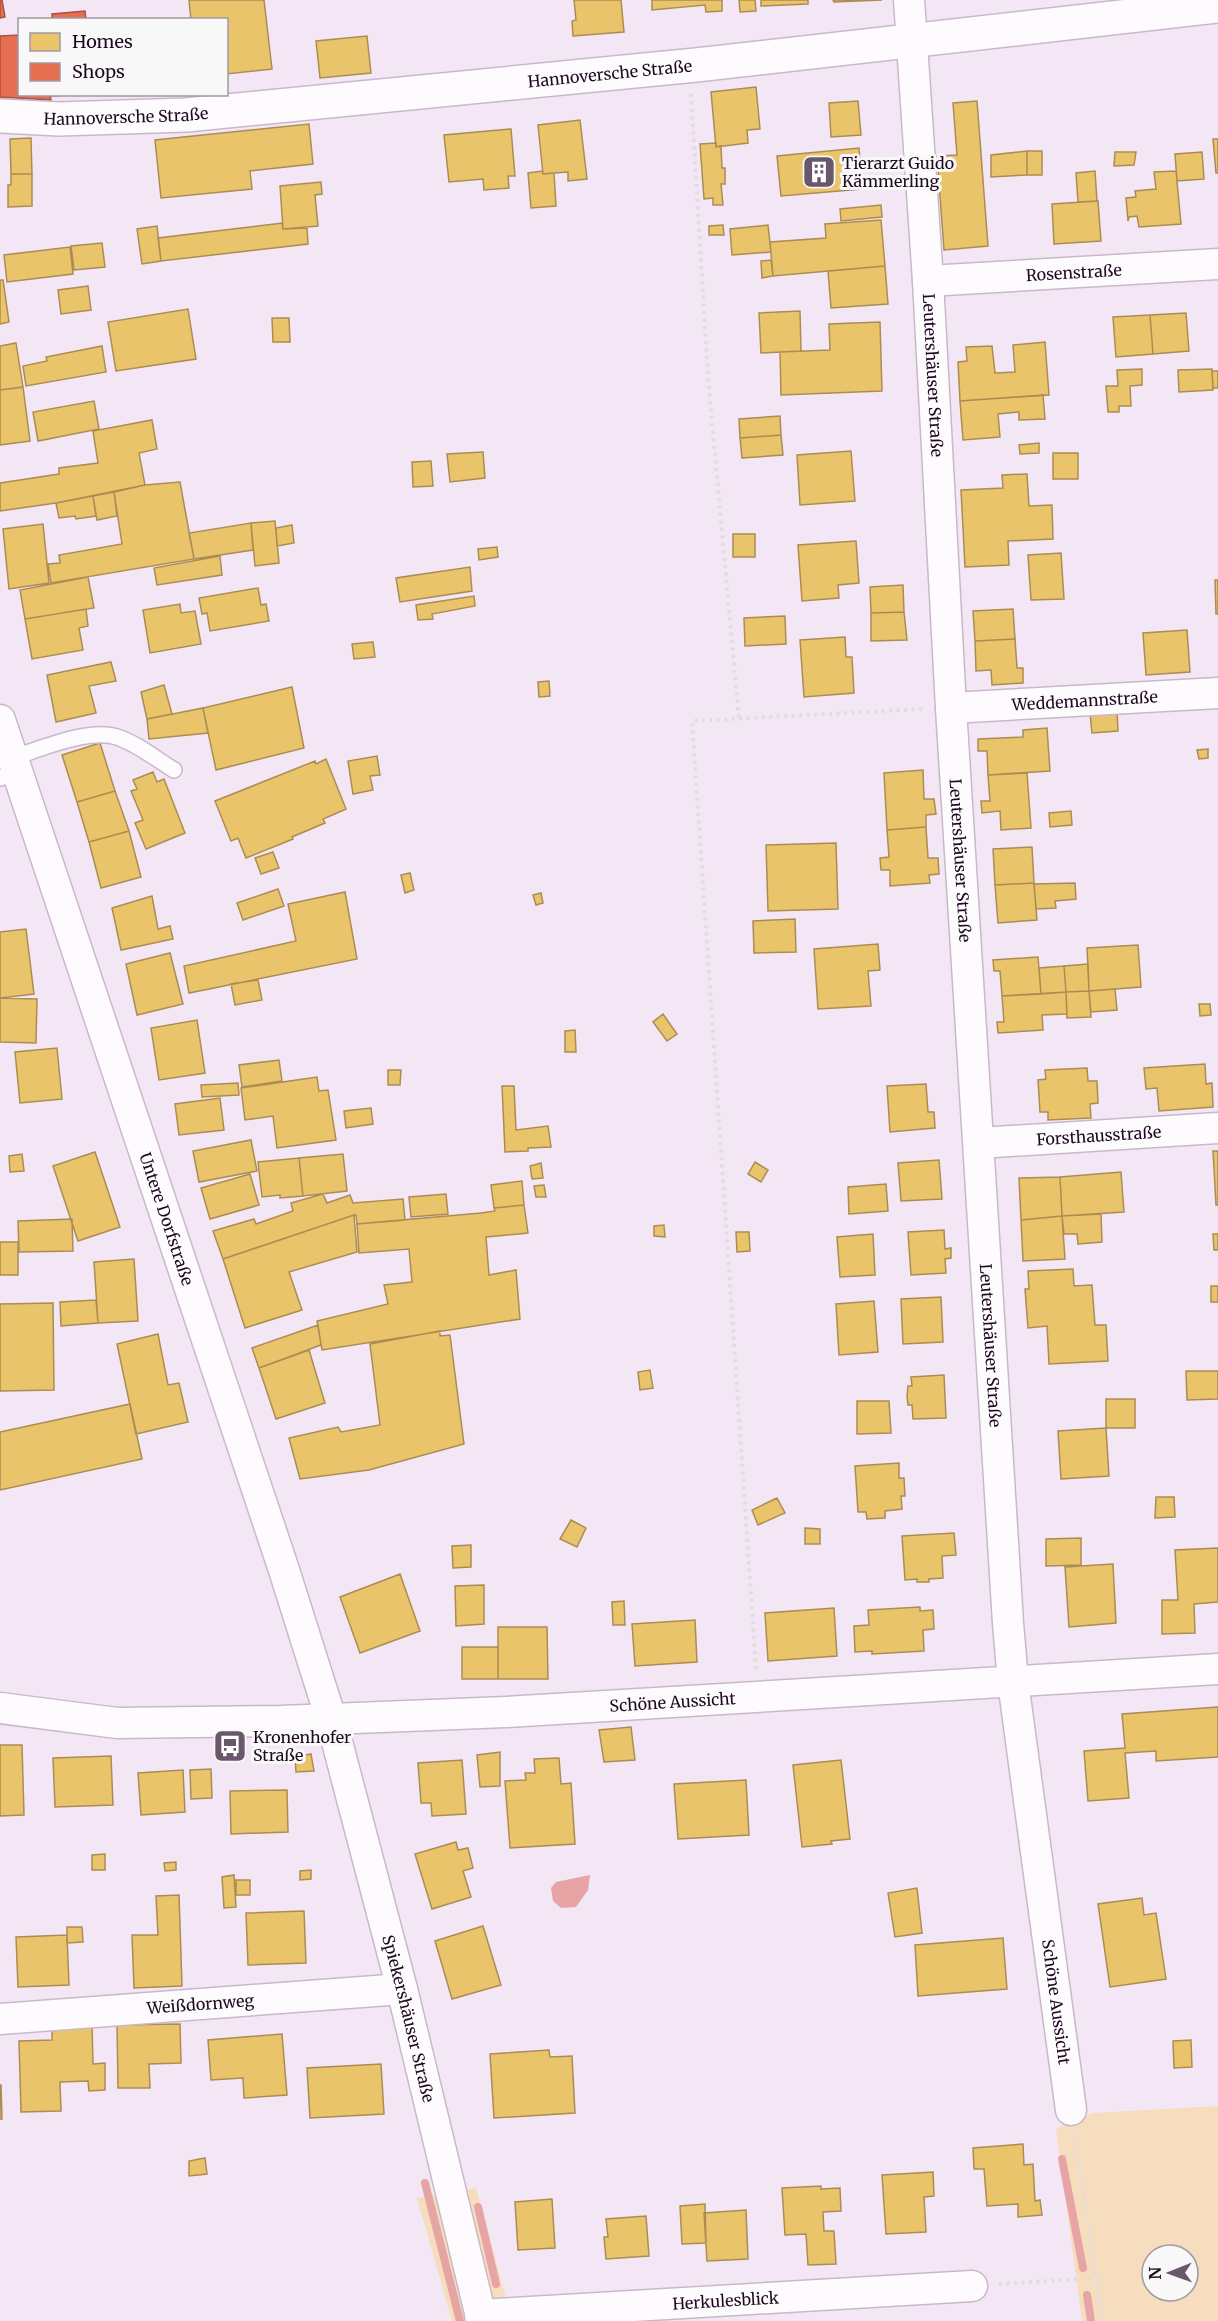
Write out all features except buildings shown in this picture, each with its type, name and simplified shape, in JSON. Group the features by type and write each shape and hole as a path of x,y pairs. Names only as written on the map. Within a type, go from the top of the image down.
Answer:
{"main road":[{"name":"Hannoversche Straße","path":"0,116 59,119 186,116 696,65 1218,6"}],"street":[{"name":"Leutershäuser Straße","path":"909,0 1013,1682"},
{"name":"Rosenstraße","path":"928,281 1218,264"},
{"name":"Weddemannstraße","path":"951,708 1218,693"},
{"name":"Untere Dorfstraße","path":"0,720 10,770 281,1559 331,1719"},
{"name":"Forsthausstraße","path":"978,1143 1218,1128"},
{"name":"Schöne Aussicht","path":"331,1719 506,1712 1218,1669"},
{"name":"Schöne Aussicht","path":"1013,1682 1071,2110"},
{"path":"0,1708 117,1724 331,1719"},
{"name":"Spiekershäuser Straße","path":"331,1719 402,1989 481,2318"},
{"name":"Weißdornweg","path":"0,2019 402,1989"},
{"name":"Herkulesblick","path":"481,2318 972,2286"}],"lane":[{"path":"10,770 80,738 101,734 117,737 135,745 174,770"}],"path":[{"path":"690,88 708,376 739,719"},
{"path":"759,1696 692,721 951,708"},
{"path":"1071,2110 1103,2321"},
{"path":"972,2286 1097,2277"}],"shaded area":[{"path":"590,1875 588,1890 576,1907 561,1908 553,1901 551,1888 556,1882"},
{"path":"1218,2106 1218,2321 1082,2321 1056,2129 1092,2113"},
{"path":"476,2188 512,2321 452,2321 417,2198"}],"waterway":[{"path":"1062,2159 1083,2268"},
{"path":"425,2183 460,2321"},
{"path":"478,2207 496,2284"},
{"path":"1087,2295 1091,2321"}],"place":[{"name":"Tierarzt Guido Kämmerling","path":"819,172"},
{"name":"Kronenhofer Straße","path":"230,1746"}]}
